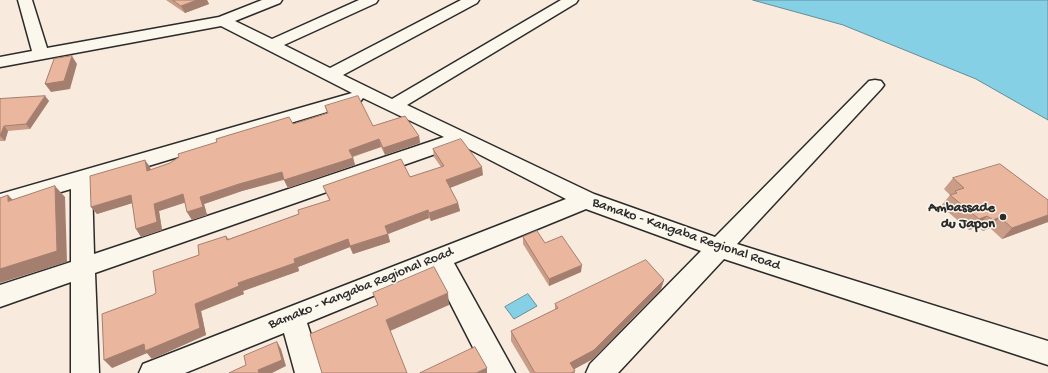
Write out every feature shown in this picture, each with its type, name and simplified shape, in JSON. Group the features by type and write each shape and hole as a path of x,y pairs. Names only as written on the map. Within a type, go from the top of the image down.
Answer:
{"street":[{"path":"0,62 223,21 275,0"},
{"path":"272,46 371,0"},
{"path":"393,106 571,0"},
{"path":"28,1 41,54"},
{"path":"330,75 466,1"},
{"path":"223,21 368,94 462,138 586,200"},
{"path":"600,373 875,85"},
{"path":"0,202 368,94"},
{"path":"0,296 462,138"},
{"path":"81,179 85,373"},
{"name":"Bamako - Kangaba Regional Road","path":"153,373 586,200 719,248 1048,353"},
{"path":"439,258 501,373"},
{"path":"292,317 309,373"}],"water":[{"path":"753,0 1048,0 1048,120 976,79 843,25"},
{"path":"528,294 537,306 514,319 505,307"}],"building":[{"path":"173,0 197,0 181,6"},
{"path":"72,56 64,81 45,84 54,59"},
{"path":"45,96 26,124 4,126 0,136 0,99"},
{"path":"358,96 373,126 405,116 419,136 383,148 379,139 349,150 353,158 284,180 282,172 239,184 200,197 203,207 187,212 183,194 154,204 157,222 136,229 131,195 91,207 90,176 145,160 147,171 170,163 179,157 178,154 217,142 216,139 289,117 293,124 328,113 325,106"},
{"path":"461,139 482,167 446,180 458,203 429,213 428,210 385,226 388,234 350,246 348,239 294,259 295,263 238,283 239,286 195,304 200,328 145,351 144,344 104,360 102,314 156,293 153,271 199,255 198,245 226,236 227,240 299,214 298,210 330,200 323,186 401,159 410,177 444,166 433,149"},
{"path":"1000,164 1048,200 1048,215 1012,228 1000,217 993,220 987,216 979,219 950,195 957,193 955,191 964,188 953,178"},
{"path":"55,186 57,251 0,269 0,198 8,195 8,201"},
{"path":"537,231 545,243 562,236 582,265 549,279 523,237"},
{"path":"646,260 664,280 594,350 570,363 575,371 571,373 535,373 511,331 558,308 555,304"},
{"path":"434,267 448,293 386,320 407,373 322,373 310,334 378,305 373,293"},
{"path":"277,342 282,360 258,370 259,373 229,373 246,365 244,356"},
{"path":"475,347 487,368 476,373 420,373"}],"place":[{"name":"Ambassade du Japon","path":"1003,217"}]}
